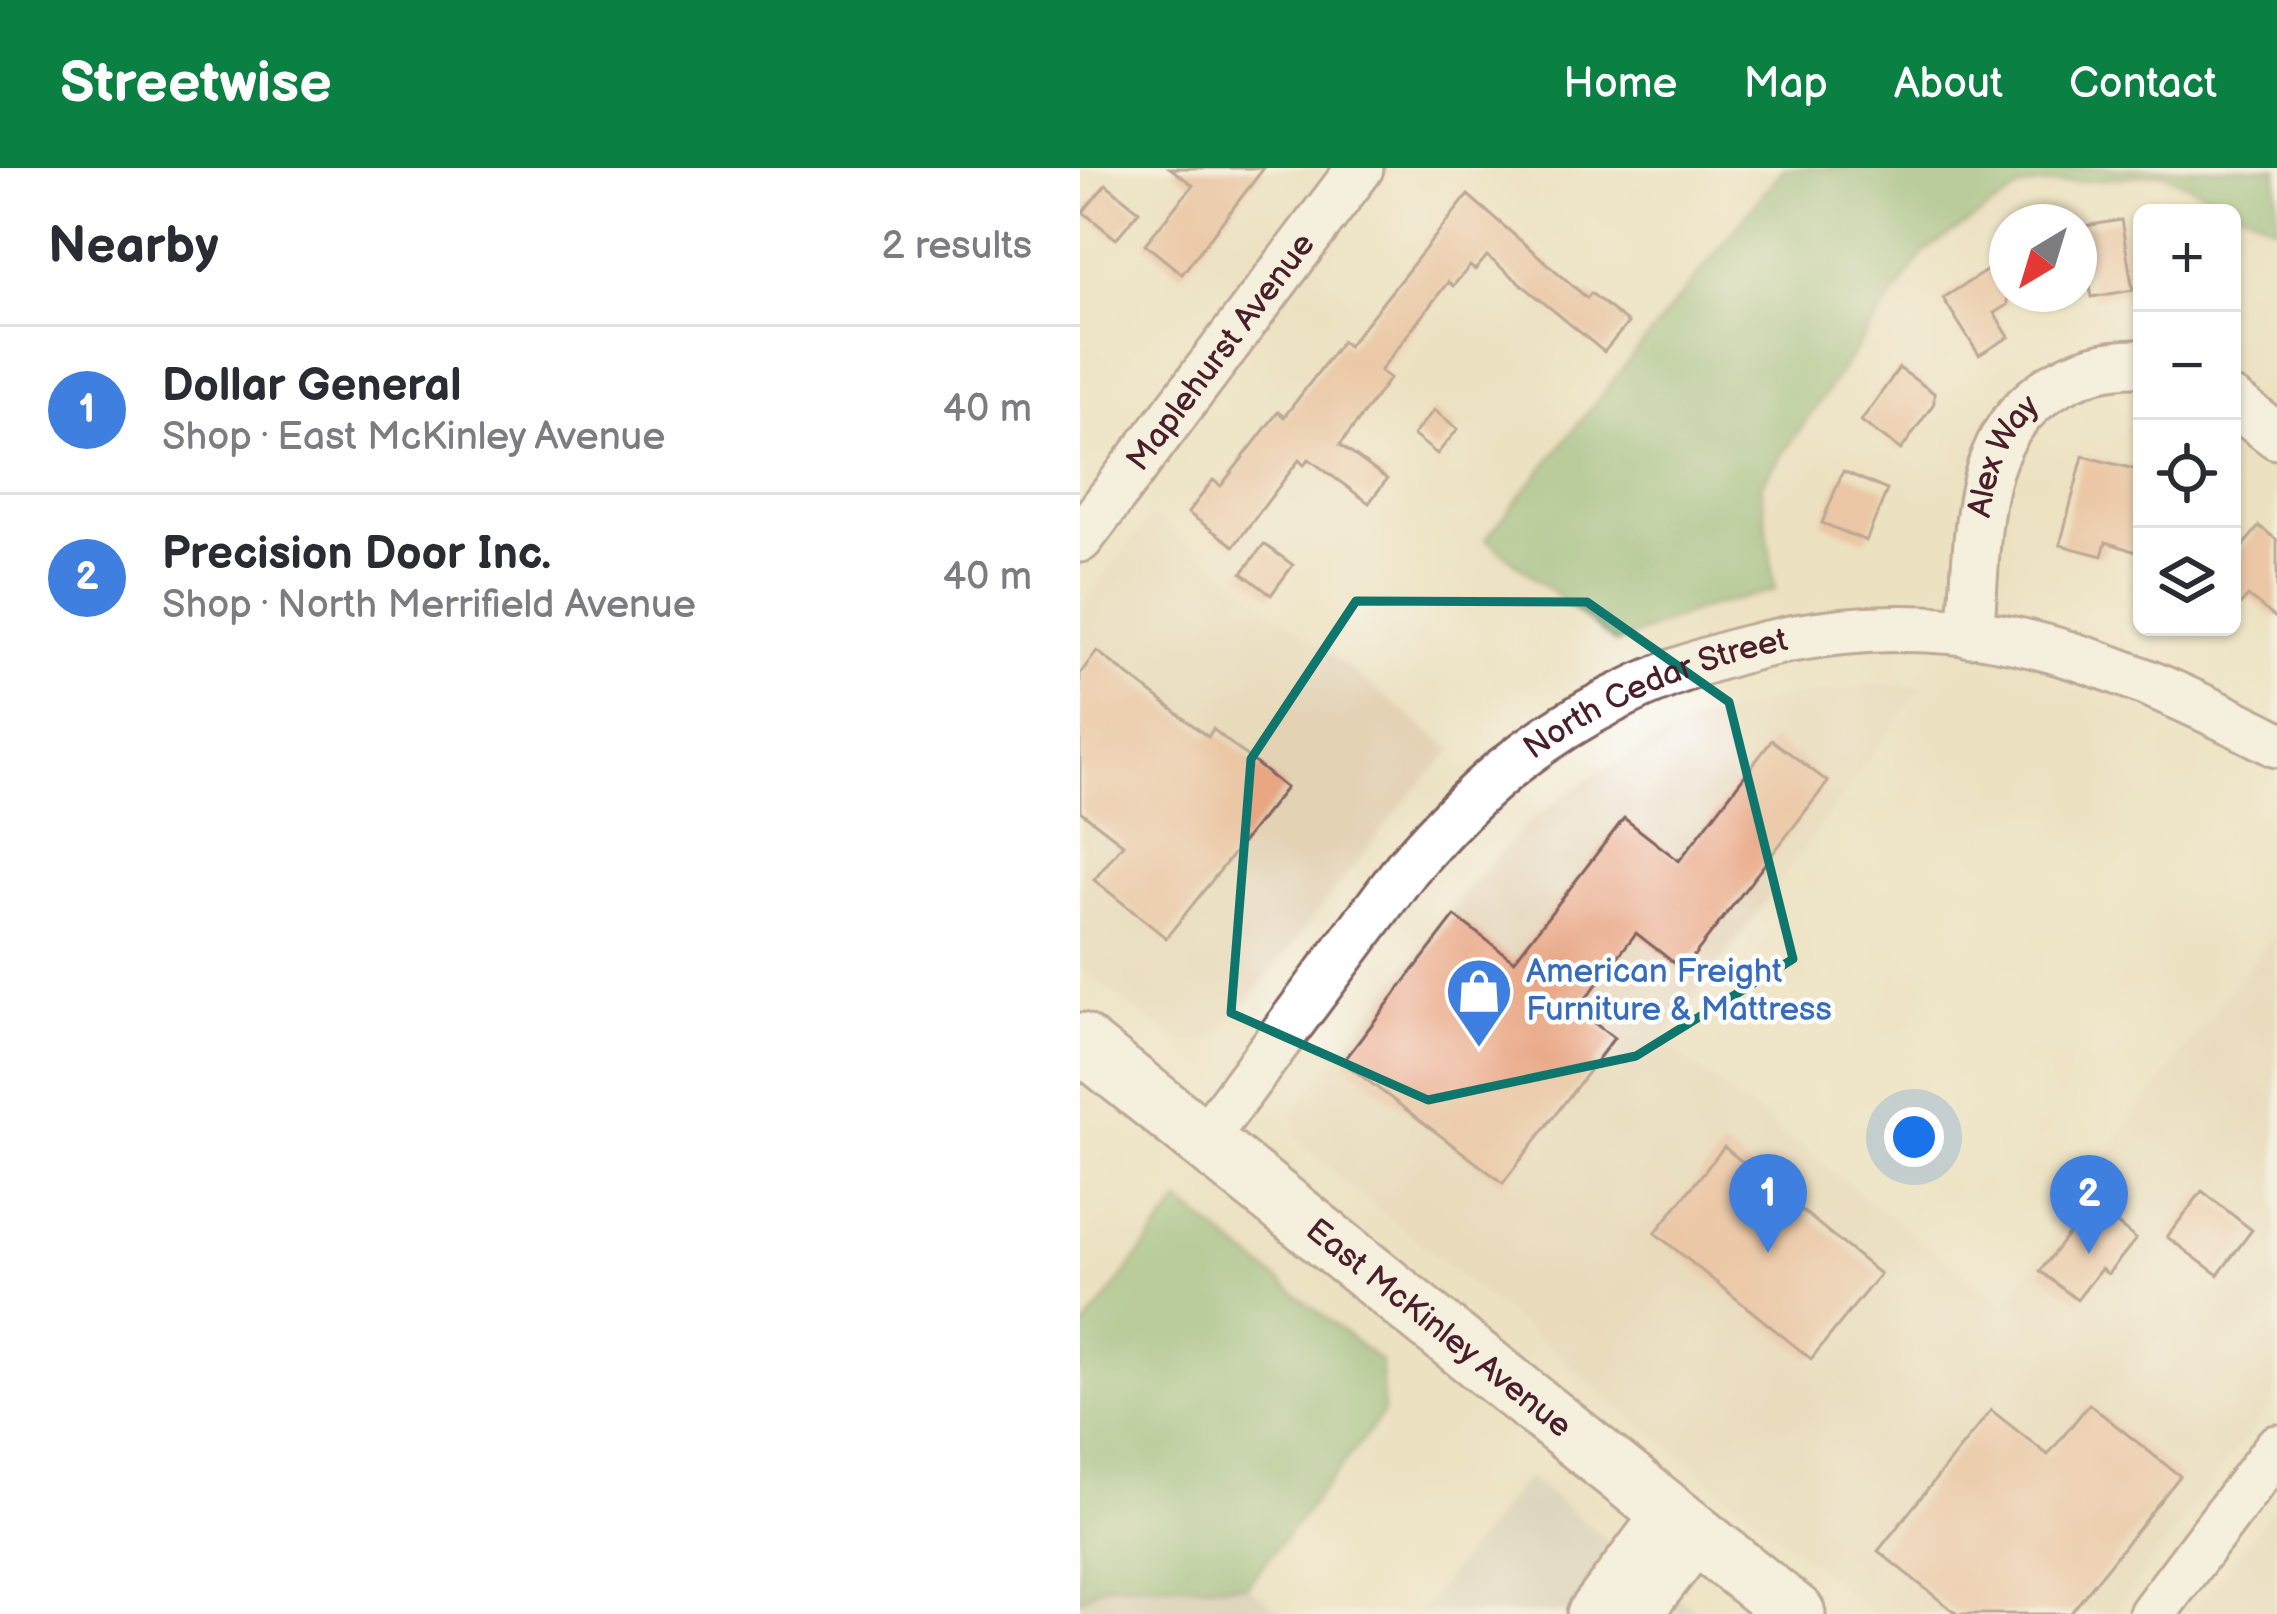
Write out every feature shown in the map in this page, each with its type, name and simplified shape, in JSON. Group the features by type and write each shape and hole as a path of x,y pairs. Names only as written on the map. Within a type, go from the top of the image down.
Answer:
{"main road":[{"name":"East McKinley Avenue","path":"1080,1042 1796,1614"}],"street":[{"name":"Maplehurst Avenue","path":"1080,539 1360,168"},
{"name":"Alex Way","path":"1970,634 1984,497 1993,458 2012,423 2062,380 2112,364 2133,363"},
{"path":"2241,409 2277,436"},
{"name":"North Cedar Street","path":"1203,1141 1431,840 1504,770 1571,723 1695,664 1775,642 1857,631 1970,634 2068,656 2136,679 2277,744"},
{"path":"2152,1614 2277,1448"},
{"path":"1590,1614 1684,1524"},
{"path":"1639,1614 1684,1524"}],"highlighted area":[{"path":"1356,601 1587,602 1729,702 1793,959 1636,1056 1428,1100 1231,1013 1251,759"}],"shaded area":[{"path":"1151,514 1453,750 1407,798 1219,1038 1182,1046 1080,968 1080,608"},
{"path":"1874,684 1922,687 1663,1041 2006,1306 2124,1128 2277,930 2277,1396 2113,1614 1873,1614 1307,1150 1297,1136 1293,1113 1466,890 1531,820 1599,772 1686,725 1780,698"},
{"path":"1527,1476 1700,1614 1418,1614"},
{"path":"2277,1502 2277,1614 2191,1614 2248,1540"},
{"path":"1105,1583 1247,1585 1284,1614 1080,1614 1080,1600"}],"green space":[{"path":"1784,168 2277,168 2277,227 2241,210 2241,204 2228,204 2163,173 2023,187 1989,204 1989,209 1925,251 1761,485 1775,590 1700,609 1616,643 1486,539"},
{"path":"1180,1202 1381,1362 1383,1414 1247,1585 1105,1583 1080,1600 1080,1333"}],"building":[{"path":"1170,168 1264,168 1182,274 1145,244 1193,185"},
{"path":"1106,184 1139,211 1116,239 1083,212"},
{"path":"1468,195 1587,298 1591,293 1628,323 1604,352 1487,256 1475,270 1470,266 1453,286 1448,282 1380,371 1390,378 1340,445 1387,479 1369,503 1309,459 1304,465 1299,460 1234,546 1188,513 1213,480 1221,486 1278,412 1284,417 1342,341 1348,346"},
{"path":"2121,220 2133,290 2097,296 2097,224"},
{"path":"1989,269 1989,312 1996,312 2009,337 1979,355 1943,298"},
{"path":"1899,368 1934,393 1934,403 1901,450 1861,421"},
{"path":"1434,410 1458,429 1437,454 1413,435"},
{"path":"2083,456 2133,469 2133,551 2106,542 2102,556 2060,545"},
{"path":"1843,471 1887,490 1866,541 1822,523"},
{"path":"2259,526 2277,540 2277,619 2248,596 2241,604 2241,549"},
{"path":"1264,544 1293,565 1271,595 1242,573"},
{"path":"1097,651 1208,737 1213,729 1286,788 1166,938 1094,880 1123,844 1080,811 1080,674"},
{"path":"1772,740 1828,782 1683,970 1636,933 1577,1010 1614,1038 1503,1183 1343,1062 1455,916 1514,961 1624,818 1679,861"},
{"path":"1724,1147 1880,1274 1811,1359 1655,1233"},
{"path":"2202,1191 2252,1230 2218,1275 2167,1237"},
{"path":"2092,1204 2136,1239 2108,1274 2101,1269 2077,1300 2040,1271"},
{"path":"2089,1404 2180,1476 2070,1614 1957,1614 1878,1551 1991,1410 2048,1455"}],"place":[{"name":"American Freight Furniture & Mattress","path":"1479,1050"},
{"name":"Dollar General","path":"1768,1253"},
{"name":"Precision Door Inc.","path":"2089,1254"}]}
